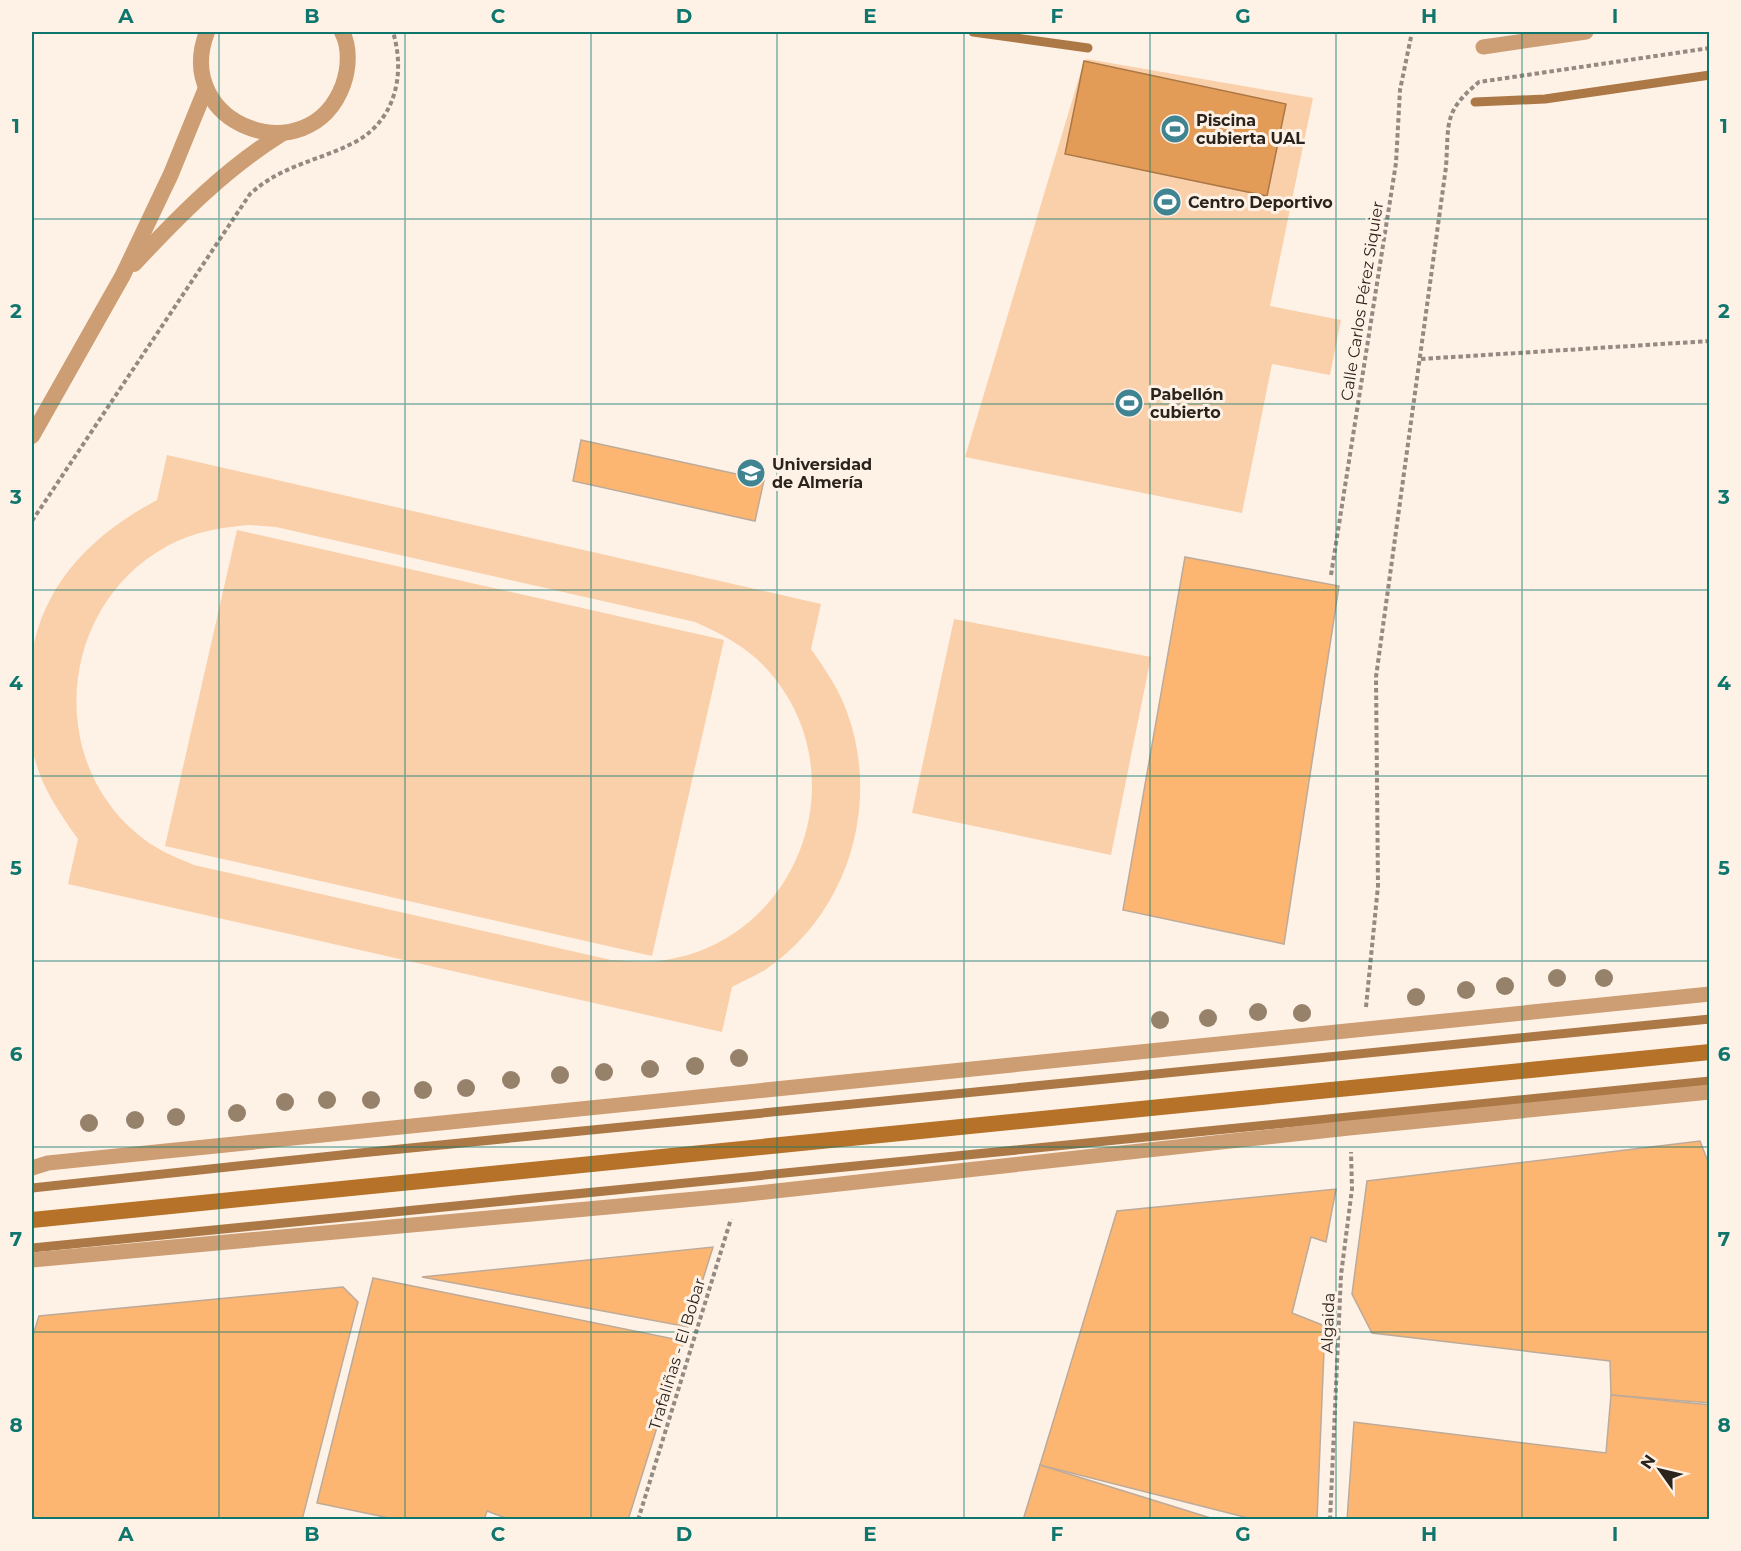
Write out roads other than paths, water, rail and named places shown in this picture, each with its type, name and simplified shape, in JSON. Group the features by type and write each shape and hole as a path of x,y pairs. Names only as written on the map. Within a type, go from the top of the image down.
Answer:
{"main road":[{"path":"32,1220 1710,1052"}],"street":[{"path":"207,32 201,51 201,70 206,88 216,105 237,123 265,133 284,133"},
{"path":"123,275 185,209 246,156 284,133 307,126 327,112 339,96 346,76 348,56 342,32"},
{"path":"32,436 123,275 171,174 206,88"}],"lane":[{"path":"1483,47 1586,32"},
{"path":"32,1168 48,1163 229,1143 1710,994"},
{"path":"32,1260 739,1195 1349,1128 1710,1092"}],"waterway":[{"path":"973,32 1088,48"},
{"path":"1475,102 1545,99 1710,75"},
{"path":"32,1188 360,1153 1710,1019"},
{"path":"32,1248 1710,1081"}],"place":[{"name":"Piscina cubierta UAL","path":"1175,129"},
{"name":"Centro Deportivo","path":"1167,202"},
{"name":"Pabellón cubierto","path":"1129,403"},
{"name":"Universidad de Almería","path":"751,473"}]}
